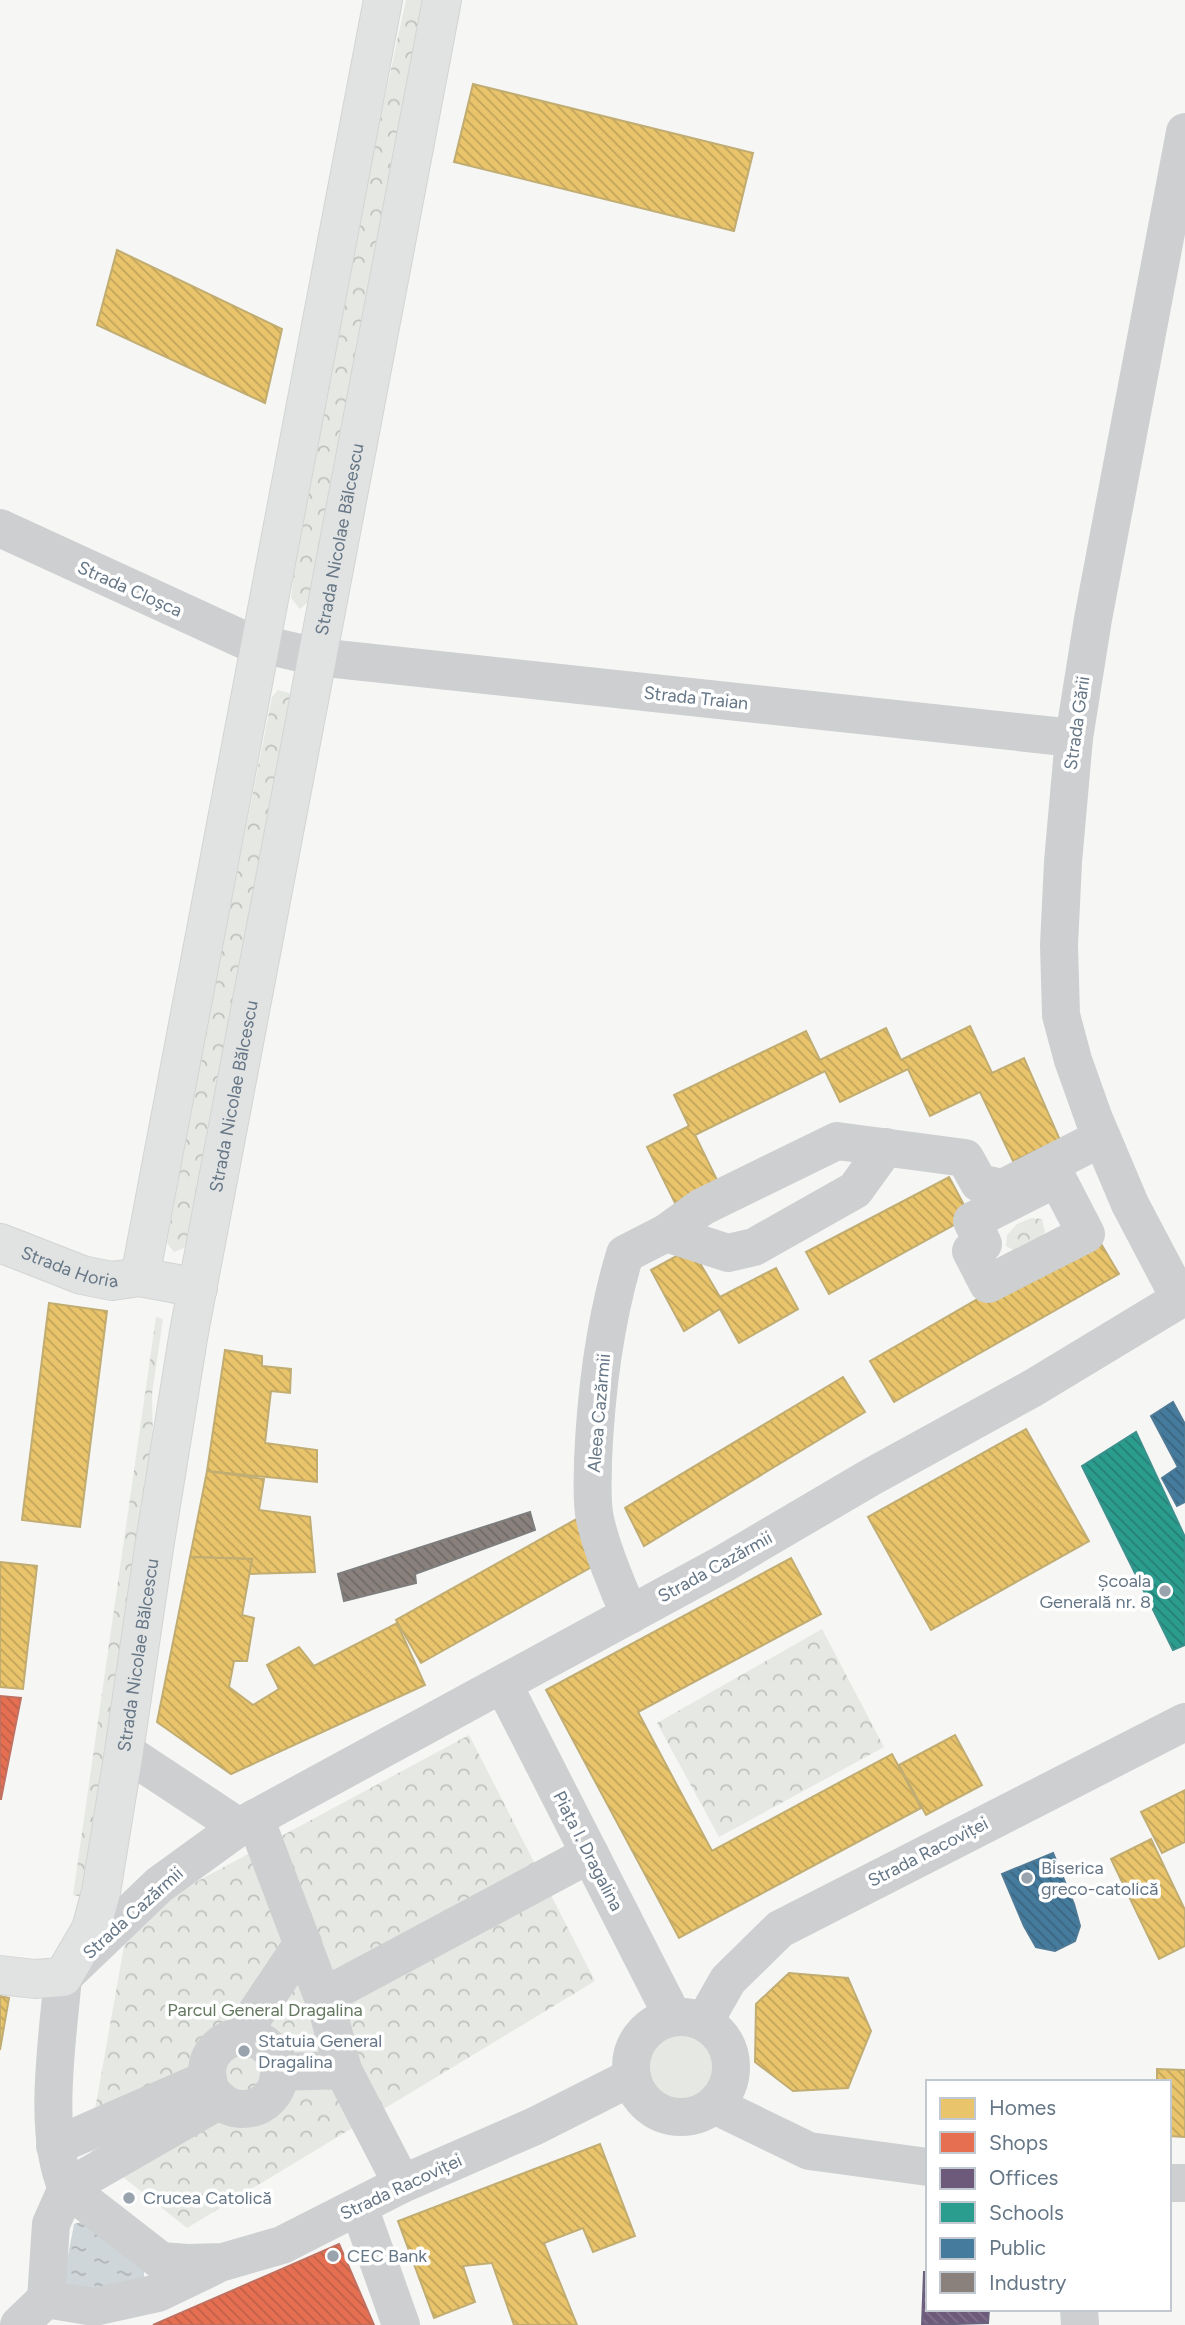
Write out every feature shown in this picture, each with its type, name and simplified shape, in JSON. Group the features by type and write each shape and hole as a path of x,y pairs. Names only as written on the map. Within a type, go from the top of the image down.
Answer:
{"main road":[{"path":"140,1278 383,0"},
{"name":"Strada Nicolae Bălcescu","path":"63,1977 91,1929 101,1892 153,1548 198,1288 442,0"},
{"name":"Strada Horia","path":"0,1243 82,1275 112,1281 140,1278 198,1288"},
{"path":"0,1975 35,1979 63,1977"}],"street":[{"name":"Strada Gării","path":"1183,1297 1130,1203 1101,1138 1073,1060 1061,1015 1059,945 1074,738 1095,607 1185,132"},
{"name":"Strada Cloșca","path":"0,528 244,640 317,657"},
{"name":"Strada Traian","path":"317,657 1074,738"},
{"name":"Aleea Cazărmii","path":"631,1615 594,1518 595,1423 614,1292 625,1254 666,1233 702,1207 837,1141 965,1158 979,1183 1003,1188 1101,1138"},
{"path":"666,1233 728,1253 754,1247 855,1190 886,1147"},
{"name":"Strada Cazărmii","path":"63,1977 159,1885 247,1822 631,1615 1033,1388 1183,1297"},
{"name":"Piața I. Dragalina","path":"503,1684 590,1854 689,2020"},
{"name":"Strada Racoviței","path":"689,2020 780,1929 1185,1722"},
{"path":"124,1751 247,1822 303,1943 323,1997 343,2070 402,2184"},
{"path":"323,1997 590,1854"},
{"path":"240,2037 303,1943"},
{"name":"Strada Nicolae Bălcescu","path":"63,1977 55,2075 55,2146 59,2171 67,2188"},
{"path":"689,2020 718,2032 731,2061 730,2077 725,2092 714,2105 702,2113 687,2117 666,2115 646,2103 637,2091 632,2077 631,2061 635,2045 645,2032 658,2022 689,2020"},
{"path":"240,2037 263,2042 272,2050 279,2072 278,2084 264,2102 253,2107 230,2106 214,2089 212,2056 219,2046 229,2040 240,2037"},
{"path":"279,2072 343,2070"},
{"name":"Strada Racoviței","path":"67,2188 160,2261 223,2262 282,2245 402,2184 535,2126 632,2077"},
{"path":"55,2146 214,2089"},
{"path":"214,2089 67,2188 51,2224 32,2312 94,2307 158,2293 223,2262"},
{"path":"714,2105 809,2151 926,2166"},
{"path":"359,2207 401,2325"}],"green space":[{"path":"406,0 424,0 308,602 300,609 291,598 294,572 380,120"},
{"path":"278,690 289,693 294,701 186,1247 174,1252 167,1243 200,1059 272,697"},
{"path":"1031,1218 1042,1219 1045,1232 1038,1243 1019,1253 1006,1246 1007,1235 1017,1224"},
{"path":"156,1317 163,1319 152,1394 153,1445 82,1897 73,1895"},
{"path":"822,1629 884,1747 719,1837 657,1723"},
{"name":"Parcul General Dragalina","path":"469,1735 595,1981 187,2228 88,2149 129,1918"},
{"path":"688,2033 701,2039 710,2048 714,2054 714,2082 706,2093 695,2101 674,2103 656,2093 648,2082 646,2061 656,2043 667,2035"}],"water":[{"path":"92,2219 144,2264 144,2277 80,2295 63,2282 74,2224"}],"building: Homes":[{"path":"473,84 753,153 734,231 454,162"},
{"path":"117,250 282,329 265,403 97,325"},
{"path":"970,1026 992,1073 1024,1058 1060,1140 1013,1161 980,1092 930,1116 908,1069 840,1102 825,1071 695,1135 718,1182 675,1203 647,1147 689,1126 674,1095 806,1031 820,1060 886,1028 901,1060"},
{"path":"949,1177 970,1216 829,1294 806,1252"},
{"path":"1094,1232 1119,1274 894,1402 870,1361"},
{"path":"691,1248 720,1297 776,1268 798,1309 739,1343 720,1309 684,1331 651,1270"},
{"path":"49,1303 107,1311 80,1527 22,1520"},
{"path":"225,1350 262,1356 262,1366 291,1369 290,1393 271,1391 265,1443 317,1450 317,1482 207,1471"},
{"path":"843,1377 865,1412 644,1546 625,1508"},
{"path":"1026,1429 1089,1541 931,1630 868,1517"},
{"path":"207,1471 264,1479 259,1510 310,1517 315,1572 249,1574 252,1559 190,1557"},
{"path":"580,1517 606,1559 421,1663 396,1620"},
{"path":"190,1557 252,1559 242,1615 254,1618 247,1661 234,1661 229,1687 253,1705 279,1689 267,1665 299,1647 314,1666 397,1623 425,1685 231,1774 157,1722"},
{"path":"791,1558 821,1614 638,1712 712,1851 892,1754 921,1808 679,1938 546,1690"},
{"path":"0,1562 37,1566 23,1689 0,1687"},
{"path":"955,1735 982,1785 926,1815 899,1765"},
{"path":"1185,1790 1185,1842 1162,1853 1141,1812"},
{"path":"1151,1839 1185,1910 1185,1946 1159,1959 1111,1859"},
{"path":"789,1973 848,1978 871,2031 848,2088 793,2091 755,2062 756,2004"},
{"path":"0,1996 9,1998 0,2050"},
{"path":"1157,2069 1185,2070 1185,2137 1171,2136 1171,2080 1157,2080"},
{"path":"600,2144 635,2236 593,2252 583,2228 544,2243 577,2325 514,2325 492,2263 463,2266 475,2302 434,2318 398,2221"}],"building: Shops":[{"path":"0,1696 21,1698 1,1799 0,1799"},
{"path":"339,2244 374,2325 153,2325"}],"building: Offices":[{"path":"924,2272 926,2311 989,2311 988,2323 922,2325"}],"building: Schools":[{"name":"Școala Generală nr. 8","path":"1136,1432 1185,1537 1185,1645 1173,1650 1082,1466"}],"building: Public":[{"path":"1173,1402 1185,1424 1185,1502 1177,1506 1162,1478 1178,1467 1151,1416"},
{"path":"1053,1853 1080,1926 1075,1941 1055,1951 1036,1947 1002,1874"}],"building: Industry":[{"path":"530,1512 535,1530 415,1574 416,1583 344,1601 338,1574"}],"place":[{"name":"Școala Generală nr. 8","path":"1165,1591"},
{"name":"Biserica greco-catolică","path":"1027,1878"},
{"name":"Statuia General Dragalina","path":"244,2051"},
{"name":"Crucea Catolică","path":"129,2198"},
{"name":"CEC Bank","path":"333,2256"}]}
